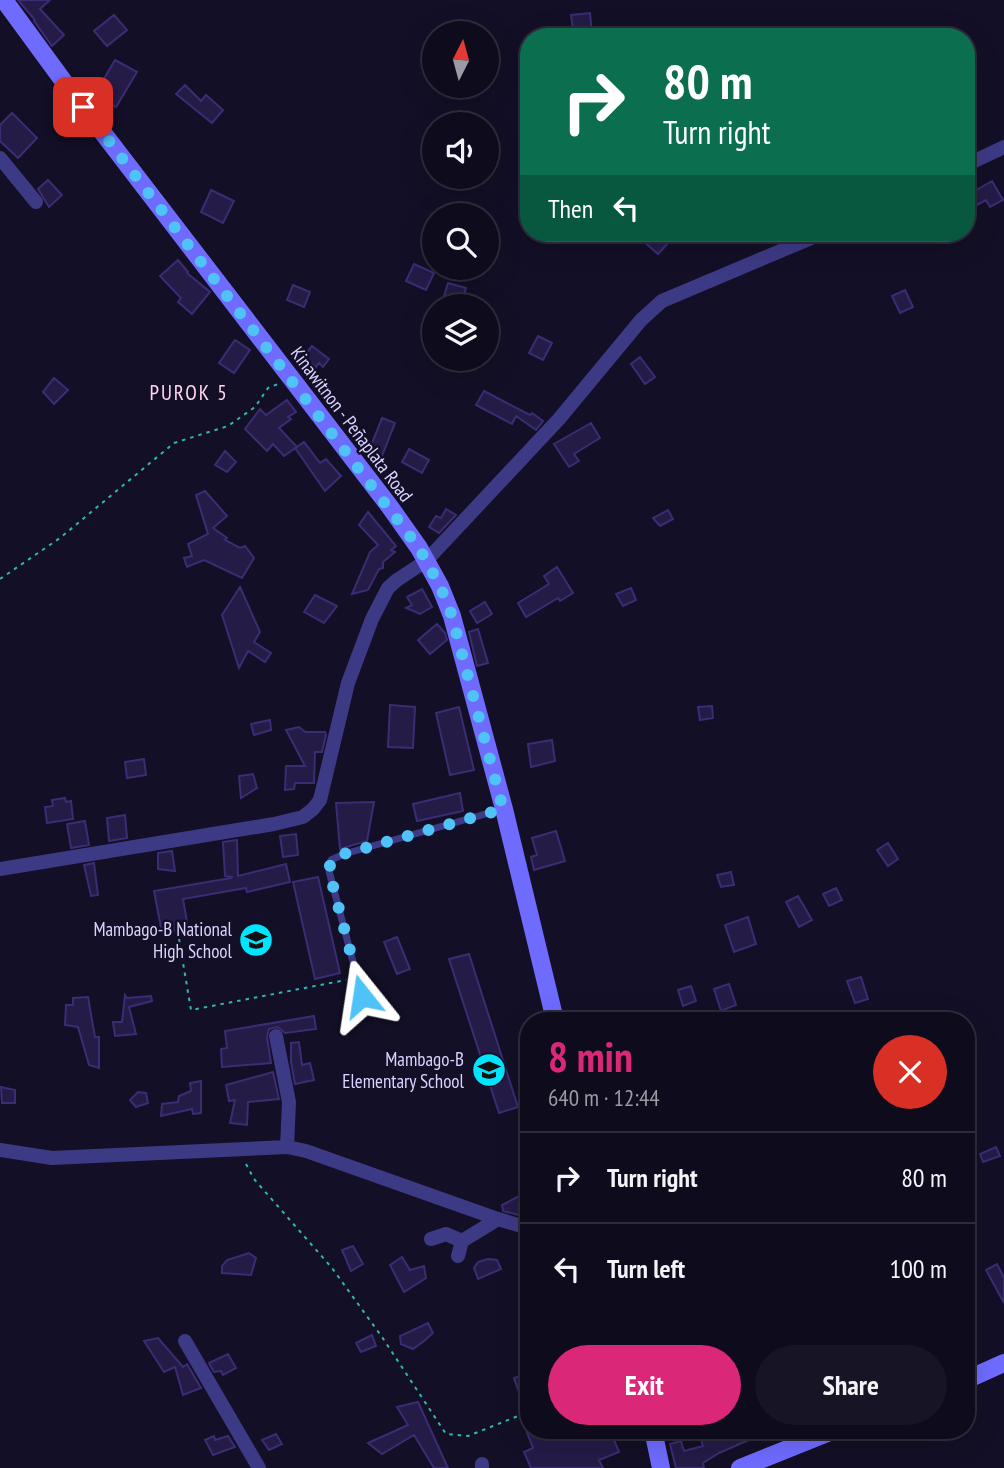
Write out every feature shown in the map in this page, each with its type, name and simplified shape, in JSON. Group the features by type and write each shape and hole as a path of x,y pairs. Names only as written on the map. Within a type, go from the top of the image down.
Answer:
{"street":[{"name":"Kinawitnon - Peñaplata Road","path":"4,0 390,508 440,586 461,643 553,1012"},
{"path":"975,161 1004,147"},
{"path":"0,159 36,202"},
{"path":"0,869 303,817 320,800 341,707 372,619 388,588 426,561 559,419 640,320 662,301 802,242"},
{"path":"276,1036 289,1102 287,1147"},
{"path":"0,1150 52,1158 287,1147 384,1177 520,1226"},
{"path":"458,1256 462,1241 498,1219"},
{"path":"431,1239 446,1234 462,1241"},
{"path":"177,1359 188,1346 259,1468"},
{"path":"975,1376 1004,1363"},
{"path":"655,1439 661,1468"},
{"path":"740,1468 800,1439"}],"lane":[{"path":"362,996 329,871 331,860 503,809"}],"path":[{"path":"0,579 60,538 174,443 228,426 255,407 268,388 292,379"},
{"path":"179,939 191,1010 357,978"},
{"path":"240,1150 254,1178 332,1268 382,1337 446,1434 468,1436 520,1415"}],"building":[{"path":"18,0 50,0 40,9 64,35 52,46"},
{"path":"590,13 591,28 573,28 571,15"},
{"path":"114,15 127,30 107,46 94,31"},
{"path":"115,60 137,72 116,107 95,94"},
{"path":"185,85 201,101 206,95 223,110 212,123 176,94"},
{"path":"12,113 37,138 18,158 0,141 0,125"},
{"path":"48,180 62,195 49,207 38,189"},
{"path":"992,181 1003,200 990,207 986,200 975,206 975,191"},
{"path":"211,190 234,201 223,223 201,212"},
{"path":"644,242 669,242 658,254"},
{"path":"178,260 187,273 210,292 192,314 178,302 181,298 160,276"},
{"path":"414,264 422,268 422,280 431,280 426,290 406,281"},
{"path":"448,283 466,288 464,294 445,294"},
{"path":"293,285 310,292 304,307 287,300"},
{"path":"905,290 913,307 900,313 892,296"},
{"path":"538,336 552,343 543,360 529,353"},
{"path":"235,340 250,350 234,373 219,363"},
{"path":"312,346 329,359 323,367 319,363 316,367 303,357"},
{"path":"640,357 655,377 645,384 631,364"},
{"path":"54,378 68,390 54,404 43,392"},
{"path":"484,391 530,415 532,413 543,421 536,430 516,416 512,424 476,405"},
{"path":"287,400 296,412 279,428 297,447 304,442 320,463 326,459 341,476 325,491 295,448 284,456 273,444 267,451 245,429 260,409 266,415"},
{"path":"382,418 395,423 380,461 367,456"},
{"path":"591,423 600,438 574,454 579,461 569,467 554,444"},
{"path":"409,449 429,460 422,473 402,462"},
{"path":"225,451 236,462 227,472 215,465"},
{"path":"205,491 227,516 213,528 227,538 225,540 240,548 245,546 254,558 242,578 204,560 187,567 184,558 192,556 188,544 208,534 196,495"},
{"path":"446,509 456,515 439,533 429,527 436,516 441,518"},
{"path":"668,510 673,519 660,526 653,518"},
{"path":"368,512 396,546 391,550 395,552 383,562 383,568 379,569 368,590 352,594 370,552 378,545 359,525"},
{"path":"557,567 573,593 560,601 558,598 526,617 518,603 549,584 544,576"},
{"path":"240,587 260,632 254,642 271,653 265,662 248,651 239,668 222,615"},
{"path":"631,588 636,600 623,606 616,594"},
{"path":"422,589 432,607 420,614 406,608 412,605 407,597"},
{"path":"315,595 337,606 324,623 304,612"},
{"path":"485,602 492,614 477,623 470,611"},
{"path":"437,624 447,640 430,654 418,640"},
{"path":"478,629 488,663 477,666 469,632"},
{"path":"390,705 415,707 413,748 388,747"},
{"path":"712,706 713,718 700,720 698,707"},
{"path":"459,707 474,770 450,775 436,713"},
{"path":"270,720 271,730 254,735 251,724"},
{"path":"299,727 305,732 325,732 326,735 322,752 315,752 314,783 295,783 294,789 285,790 286,766 305,766 286,730"},
{"path":"552,740 555,761 531,767 528,744"},
{"path":"144,759 146,775 127,778 125,762"},
{"path":"253,774 257,788 241,798 239,776"},
{"path":"460,793 463,811 417,821 413,804"},
{"path":"65,798 66,802 71,801 73,819 47,823 45,807 53,806 52,800"},
{"path":"374,802 367,841 340,849 336,803"},
{"path":"125,815 127,838 109,841 107,818"},
{"path":"85,821 89,845 71,848 67,824"},
{"path":"556,831 565,861 534,870 531,857 537,855 532,838"},
{"path":"296,834 298,855 283,857 280,836"},
{"path":"237,840 238,876 286,864 290,882 247,892 246,888 183,899 188,928 162,933 154,891 231,878 225,876 223,842"},
{"path":"888,843 898,859 888,866 877,850"},
{"path":"172,851 175,871 158,869 158,853"},
{"path":"94,863 98,895 91,896 84,865"},
{"path":"731,872 734,885 721,887 717,875"},
{"path":"318,877 340,973 315,979 293,882"},
{"path":"836,888 842,900 829,906 823,894"},
{"path":"798,896 812,920 799,927 786,902"},
{"path":"748,917 756,944 734,952 725,925"},
{"path":"397,937 410,969 397,974 384,942"},
{"path":"469,954 518,1107 499,1113 449,959"},
{"path":"861,977 868,999 855,1003 847,981"},
{"path":"729,984 736,1005 721,1011 714,989"},
{"path":"691,986 696,1001 683,1006 678,990"},
{"path":"125,995 127,998 151,996 152,1001 129,1007 136,1034 115,1036 113,1022 122,1022"},
{"path":"88,997 95,1037 99,1037 99,1068 89,1065 78,1027 65,1025 66,1005 73,1005 73,998"},
{"path":"314,1016 316,1029 285,1033 278,1027 269,1029 267,1037 271,1063 222,1067 221,1049 227,1048 225,1031"},
{"path":"299,1042 302,1065 310,1063 314,1080 295,1084 291,1043"},
{"path":"273,1072 279,1099 248,1102 247,1125 230,1123 235,1100 229,1101 226,1085"},
{"path":"201,1081 201,1113 193,1114 192,1109 161,1116 162,1104 178,1102 179,1096 191,1091 190,1083"},
{"path":"1,1087 15,1090 15,1103 2,1103"},
{"path":"138,1092 146,1093 148,1103 136,1107 130,1100"},
{"path":"996,1147 1000,1156 983,1162 980,1154"},
{"path":"519,1196 520,1215 503,1211 502,1205"},
{"path":"353,1246 363,1264 351,1271 342,1250"},
{"path":"249,1253 256,1258 251,1275 222,1273 222,1266 227,1260"},
{"path":"402,1257 410,1270 424,1266 426,1278 404,1292 390,1265"},
{"path":"497,1260 501,1269 478,1279 474,1268 478,1262"},
{"path":"997,1264 1004,1278 1004,1303 986,1270"},
{"path":"428,1323 433,1333 424,1341 413,1349 401,1344 400,1336"},
{"path":"372,1335 376,1346 361,1352 356,1343"},
{"path":"158,1338 183,1367 187,1364 201,1388 183,1395 175,1367 164,1372 144,1341"},
{"path":"228,1354 236,1368 223,1375 221,1371 214,1372 209,1363"},
{"path":"520,1376 520,1392 519,1392 514,1378"},
{"path":"418,1402 448,1468 434,1468 414,1435 382,1454 368,1443 408,1425 397,1407"},
{"path":"276,1434 282,1444 269,1450 262,1440"},
{"path":"214,1436 215,1440 228,1436 235,1447 213,1455 205,1440"},
{"path":"530,1439 614,1439 619,1452 599,1460 603,1468 531,1468 524,1452 533,1448"},
{"path":"701,1439 751,1439 719,1453 703,1463 704,1468 676,1468 670,1444 681,1441 684,1451 703,1446"}],"place":[{"name":"Mambago-B National High School","path":"256,940"},
{"name":"Mambago-B Elementary School","path":"489,1070"}],"district":[{"name":"PUROK 5","path":"189,393"}],"route":[{"path":"83,107 419,548 440,586 465,656 503,809 331,860 329,871 362,996"}]}
